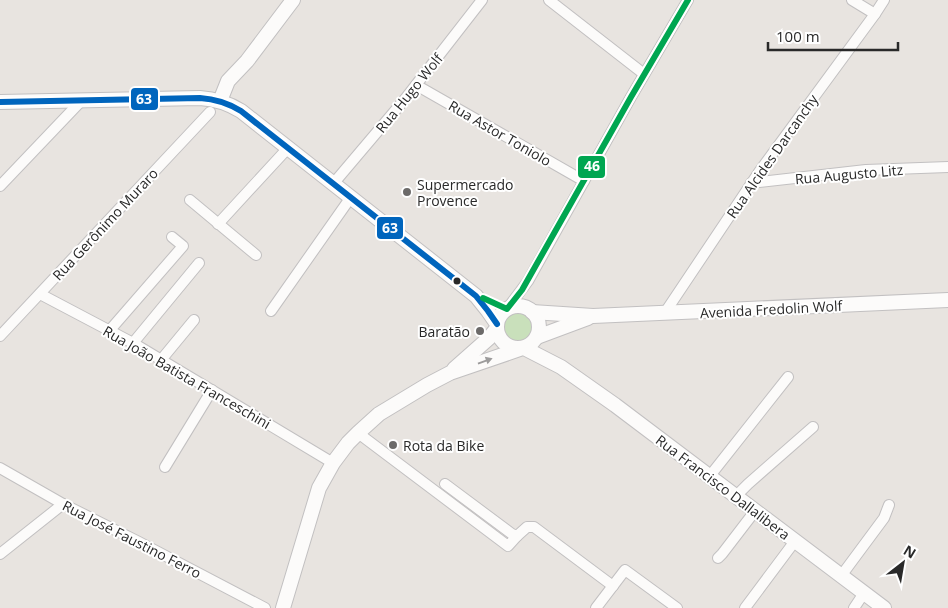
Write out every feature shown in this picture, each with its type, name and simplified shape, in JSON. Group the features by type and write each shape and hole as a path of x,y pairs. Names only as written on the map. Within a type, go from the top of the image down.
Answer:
{"street":[{"path":"220,101 235,86 247,61 293,0"},
{"name":"Rua Hugo Wolf","path":"334,184 416,85 482,0"},
{"path":"549,0 644,74"},
{"path":"519,309 528,281 644,74 688,0"},
{"path":"852,0 875,14"},
{"name":"Rua Alcides Darcanchy","path":"664,314 751,183 884,0"},
{"name":"Rua Astor Toniolo","path":"416,85 584,181"},
{"path":"0,102 200,98 220,101 241,111 476,296 497,326"},
{"path":"0,186 82,100"},
{"name":"Rua Gerônimo Muraro","path":"0,336 210,112"},
{"path":"218,224 288,148"},
{"name":"Rua Augusto Litz","path":"751,183 866,170 948,166"},
{"path":"271,311 351,197"},
{"path":"190,200 256,255"},
{"path":"110,330 183,246 172,237"},
{"path":"133,343 199,263"},
{"name":"Rua João Batista Franceschini","path":"40,294 133,343 333,463"},
{"path":"476,296 519,309 536,317 539,331 529,344 513,348 501,341 497,326 502,313 519,309"},
{"name":"Avenida Fredolin Wolf","path":"519,309 593,316 948,300"},
{"name":"Avenida Fredolin Wolf","path":"450,373 529,344 593,316"},
{"path":"161,360 194,320"},
{"path":"283,608 319,488 333,463 348,443 379,414 410,394 450,373 488,338 497,326"},
{"name":"Rua Francisco Dallalibera","path":"529,344 615,405 884,608"},
{"path":"709,477 788,377"},
{"path":"165,467 212,390"},
{"path":"736,497 748,484 813,427"},
{"path":"358,432 508,546 517,536 528,528 534,527 613,586"},
{"name":"Rua José Faustino Ferro","path":"0,468 62,504 265,608"},
{"path":"445,484 517,536"},
{"path":"0,554 62,504"},
{"path":"841,576 884,518 889,505"},
{"path":"718,558 755,511"},
{"path":"746,608 795,541"},
{"path":"596,608 625,570 677,608"},
{"path":"854,608 864,593"}],"green space":[{"path":"517,310 524,311 529,315 533,320 533,334 529,339 524,343 517,344 510,343 505,339 501,334 500,327 501,320 505,315 510,311"}],"transit line":[{"name":"46","path":"483,298 507,309 522,290 688,0"},
{"name":"63","path":"0,102 200,98 217,100 231,106 241,111 476,296 497,324"}],"place":[{"name":"Supermercado Provence","path":"407,192"},
{"name":"Baratão","path":"480,331"},
{"name":"Rota da Bike","path":"393,445"}]}
